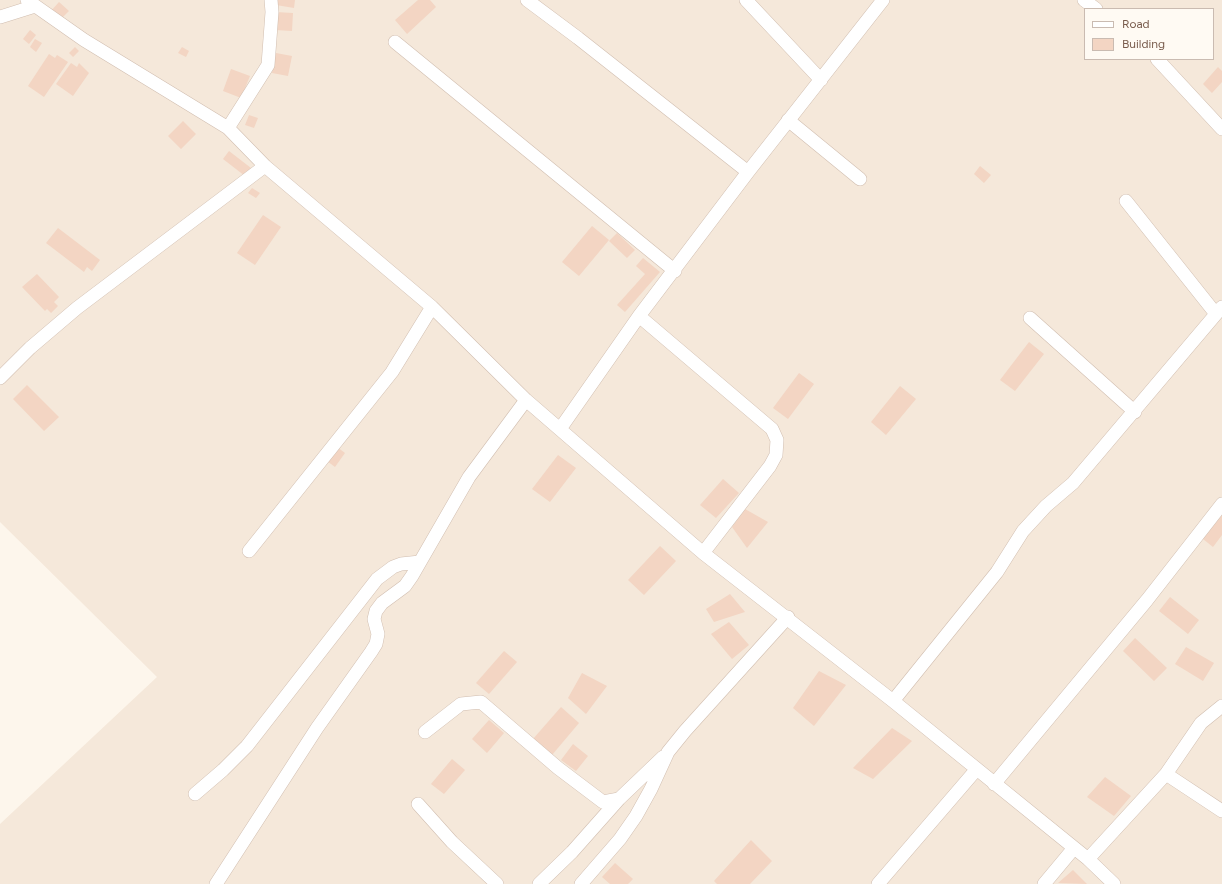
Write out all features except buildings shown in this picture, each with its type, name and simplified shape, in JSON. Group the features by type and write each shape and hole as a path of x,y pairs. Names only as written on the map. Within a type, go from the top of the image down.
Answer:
{"street":[{"path":"228,128 268,65 272,12 271,0"},
{"path":"527,0 578,38 748,172"},
{"path":"746,0 821,80"},
{"path":"560,429 639,316 675,271 748,172 882,0"},
{"path":"1084,0 1095,8"},
{"path":"0,17 31,3 84,40 228,128 265,166 432,307 526,400 703,553 788,617 893,701 976,770 1088,859 1114,884"},
{"path":"395,42 675,271"},
{"path":"1158,60 1222,129"},
{"path":"788,120 860,179"},
{"path":"2,371 78,308 265,166"},
{"path":"893,701 997,572 1023,531 1046,506 1073,483 1219,310 1126,202"},
{"path":"248,551 392,372 432,307"},
{"path":"639,316 772,429 777,440 776,455 770,466 703,553"},
{"path":"1030,318 1134,412"},
{"path":"216,884 317,728 376,644 378,634 374,619 376,611 382,603 405,586 469,477 526,400"},
{"path":"994,784 1147,600 1222,504"},
{"path":"195,794 223,770 247,746 377,579 393,567 401,564 420,562"},
{"path":"539,884 572,852 619,799 668,752 685,731 788,617"},
{"path":"425,732 461,704 482,702 584,789 603,802 619,799"},
{"path":"1088,859 1166,774 1201,723 1222,706"},
{"path":"580,884 620,839 636,816 651,789 668,752"},
{"path":"878,884 976,770"},
{"path":"1166,774 1222,811"},
{"path":"418,804 452,842 497,884"},
{"path":"1044,884 1074,848"}],"shaded area":[{"path":"0,0 1222,0 1222,884 0,884 0,824 157,677 0,522"}]}
